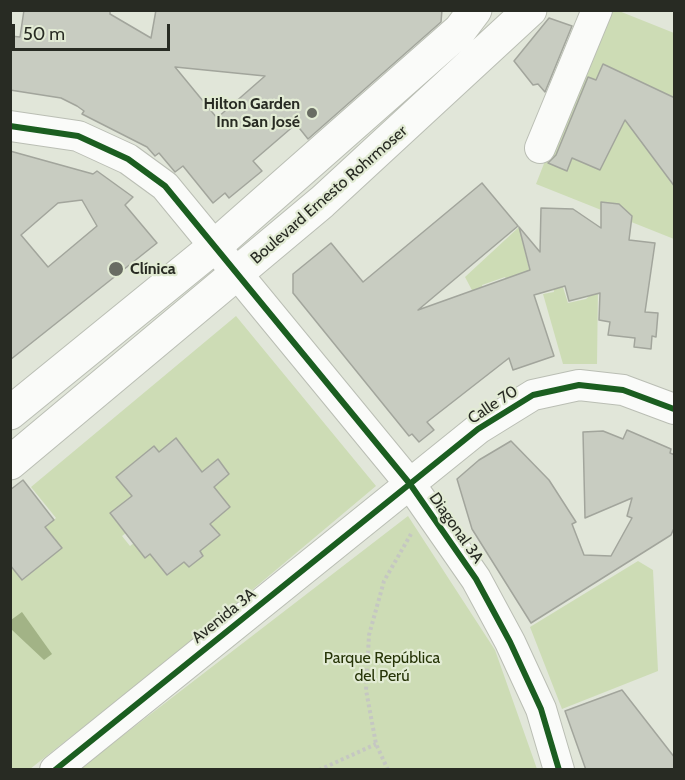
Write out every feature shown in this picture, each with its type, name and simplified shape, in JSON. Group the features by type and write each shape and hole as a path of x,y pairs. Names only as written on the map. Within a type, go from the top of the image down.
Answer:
{"main road":[{"name":"Boulevard Ernesto Rohrmoser","path":"10,463 238,275 407,126 530,10"},
{"path":"10,413 90,340 215,246 465,17"}],"street":[{"path":"540,148 597,10"},
{"name":"Diagonal 3A","path":"10,126 78,136 128,159 165,186 410,484 476,579 510,642 541,709 559,770"},
{"name":"Calle 70","path":"410,484 478,429 532,395 579,385 623,390 675,409"},
{"name":"Avenida 3A","path":"55,770 410,484"}],"path":[{"path":"388,770 376,744 366,690 369,635 384,582 411,534"},
{"path":"319,770 376,744"}],"green space":[{"path":"604,11 619,11 674,33 674,239 536,184"},
{"path":"519,227 533,286 511,293 505,277 482,285 504,351 465,277"},
{"path":"562,284 568,303 586,299 598,287 597,364 563,364 543,294 554,292 553,286"},
{"path":"236,316 376,486 171,658 30,769 11,769 10,565 23,580 61,548 45,527 56,518 31,487","holes":["176,438 202,472 218,459 229,474 214,487 230,507 210,524 219,535 200,551 203,556 189,567 184,562 167,575 150,554 145,558 134,543 130,546 122,536 126,533 110,514 132,496 116,477 154,446 159,452"]},
{"name":"Parque República del Perú","path":"408,516 495,650 537,769 78,770"},
{"path":"638,561 653,570 658,671 562,709 530,627"}],"shaded area":[{"path":"22,612 52,654 44,660 11,629 11,620"}],"building":[{"path":"24,10 110,10 110,14 151,38 156,10 442,10 441,22 308,139 296,124 253,161 262,171 229,198 225,193 213,203 183,166 175,172 159,153 155,156 147,147 82,114 84,111 77,106 61,98 10,90 10,36 20,37","holes":["175,67 265,76 217,118"]},
{"path":"549,18 572,26 545,92 538,84 533,85 514,61"},
{"path":"603,64 675,98 675,187 625,120 600,170 572,158 567,171 548,163 556,155 588,77 596,80"},
{"path":"10,151 93,174 97,171 133,197 125,205 157,243 10,360","holes":["82,200 97,226 48,267 21,235 58,203"]},
{"path":"482,183 518,226 418,310 530,270 519,227 540,252 541,208 573,209 601,228 601,202 619,204 632,216 629,240 655,243 645,312 658,313 656,337 652,336 651,349 634,347 635,338 608,335 610,322 599,320 600,293 569,301 565,286 534,295 554,356 513,370 509,358 427,422 434,430 419,442 412,434 409,436 293,293 293,274 331,243 363,282"},
{"path":"627,430 671,449 670,453 675,455 675,526 671,535 531,623 472,529 457,479 479,460 511,441 549,480 576,522 572,524 584,555 611,556 632,518 627,516 632,498 585,518 583,432 603,431 623,439"},
{"path":"176,438 202,472 218,459 229,474 214,487 230,507 210,524 220,535 200,551 203,556 189,567 184,562 167,575 150,554 145,558 110,513 132,496 116,477 154,446 159,452"},
{"path":"23,480 54,520 45,527 62,548 22,580 10,565 10,490"},
{"path":"622,690 675,758 675,770 586,770 565,711"}],"cycle path":[{"path":"10,126 78,136 128,159 165,186 410,484 476,579 510,642 541,709 559,770"},
{"path":"55,770 478,429 533,395 579,385 623,390 674,409"}],"place":[{"name":"Hilton Garden Inn San José","path":"312,113"},
{"name":"Clínica","path":"116,269"}]}
